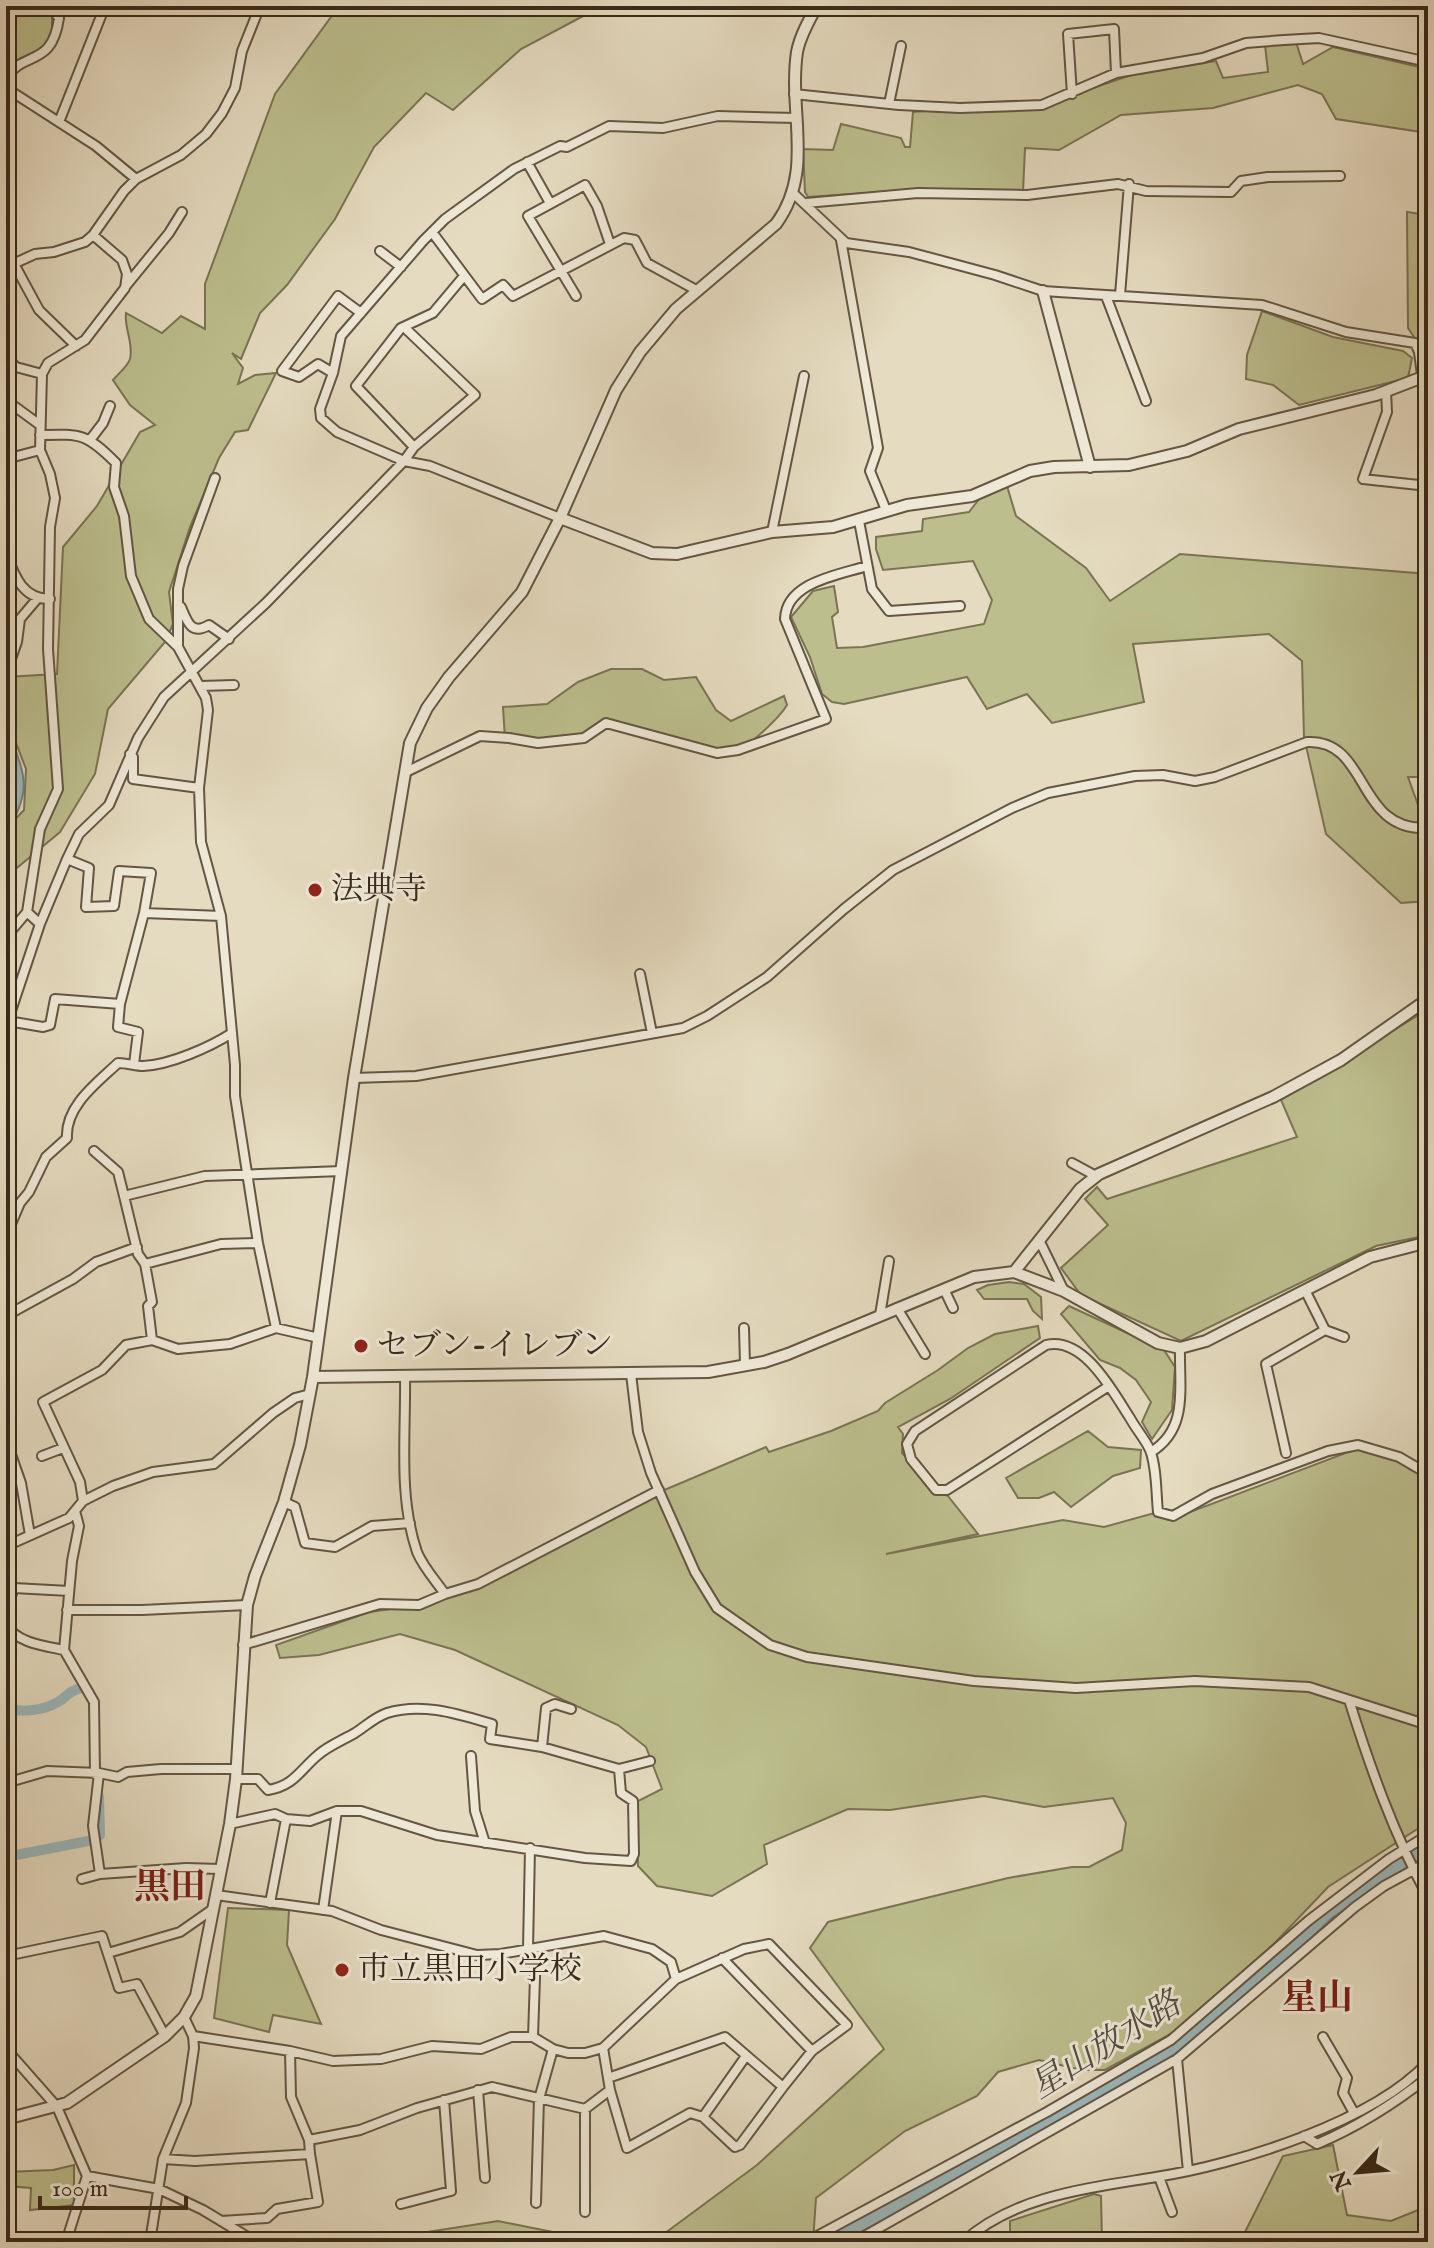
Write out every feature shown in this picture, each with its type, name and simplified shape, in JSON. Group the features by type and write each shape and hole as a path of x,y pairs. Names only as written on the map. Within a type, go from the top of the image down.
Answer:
{"street":[{"path":"59,122 105,6"},
{"path":"13,264 35,254 72,248 93,235 136,179 181,155 206,134 235,88 242,51 260,6"},
{"path":"6,2119 67,2103 165,2036 184,2017 196,1996 230,1824 247,1605 284,1502 310,1394 354,1078 410,743 427,708 449,677 522,592 560,518 616,390 657,331 776,224 794,194 799,164 794,94 798,50 817,6"},
{"path":"6,78 11,71 51,47 59,18 55,13"},
{"path":"1072,94 1068,34 1114,29 1116,73"},
{"path":"794,94 960,108 1042,105 1116,73 1203,58 1246,43 1319,38 1428,62"},
{"path":"889,104 901,46"},
{"path":"6,88 96,146 136,179"},
{"path":"794,194 841,240 861,246 909,252 1043,291 1262,305 1346,332 1415,343 1425,375 1386,391 1239,429 1187,451 1129,465 1054,467 1030,471 972,496 886,510 833,527 772,532 677,554 652,553 430,466 404,461 337,432 321,418 320,409 333,373 341,336 432,232 514,169 609,126 663,128 718,116 796,118"},
{"path":"527,162 550,203"},
{"path":"806,203 918,193 1027,195 1129,184 1146,191 1231,192 1241,181 1268,177 1340,176"},
{"path":"1120,295 1129,184"},
{"path":"576,296 528,216 585,185 597,206 610,244"},
{"path":"6,937 27,912 40,829 58,789 48,649 50,527 55,498 40,450 42,374 48,363 85,340 182,212"},
{"path":"432,232 482,299 503,285 513,296 624,238 635,240 647,263 698,291"},
{"path":"93,235 122,260 127,274 125,288"},
{"path":"841,240 878,448 870,471 886,510"},
{"path":"6,249 39,310 76,346"},
{"path":"380,251 401,267"},
{"path":"414,447 356,386 401,328 433,313 464,276"},
{"path":"1043,291 1090,467"},
{"path":"333,373 318,364 299,377 282,371 338,296 361,313"},
{"path":"1106,296 1146,401"},
{"path":"120,1004 55,999 50,1025 7,1023 40,924 79,834 109,805 130,754 164,697 229,639 404,461 414,447 475,395 405,328"},
{"path":"6,357 16,367 42,374"},
{"path":"6,375 16,367"},
{"path":"772,532 804,376"},
{"path":"1386,391 1387,412 1363,479 1428,486"},
{"path":"14,406 40,430 77,434 90,440 116,463 114,487 124,516 131,576 149,619 178,647 206,698 208,710 199,788 201,842 221,916 235,1096 258,1243 276,1328"},
{"path":"90,440 103,423 110,406"},
{"path":"6,459 40,450"},
{"path":"178,647 178,599 183,566 215,478"},
{"path":"859,521 872,589 889,611 960,606"},
{"path":"6,554 15,576 29,594 37,599 50,599"},
{"path":"406,772 480,736 538,743 584,738 606,723 717,753 738,750 826,719 785,619 785,610 801,588 867,566"},
{"path":"6,673 20,619 37,599"},
{"path":"178,599 188,625 202,629 209,625 229,639"},
{"path":"6,628 18,632"},
{"path":"201,686 234,685"},
{"path":"354,1078 416,1076 683,1028 767,977 893,870 1012,808 1048,793 1135,776 1163,775 1195,781 1215,777 1307,742 1321,742 1343,753 1379,810 1397,824 1412,829 1428,828"},
{"path":"130,754 133,757 133,779 199,788"},
{"path":"67,859 89,868 86,907 114,906 119,871 151,873 120,1004 118,1027 138,1032 134,1064"},
{"path":"27,912 40,924"},
{"path":"144,913 221,916"},
{"path":"640,974 652,1033"},
{"path":"1014,1272 1080,1189 1096,1176 1273,1097 1341,1060 1428,999"},
{"path":"6,1236 20,1203 29,1192 46,1157 67,1138 66,1125 79,1101 118,1063 143,1066 188,1055 232,1033"},
{"path":"94,1151 118,1172 137,1247 145,1264 152,1302 148,1306 152,1340"},
{"path":"1072,1163 1096,1176"},
{"path":"124,1196 205,1176 342,1171"},
{"path":"1040,1242 1064,1291"},
{"path":"313,1377 708,1372 788,1354 983,1274 1014,1272 1064,1291 1158,1343 1180,1348 1206,1341 1370,1257 1428,1242"},
{"path":"145,1264 221,1244 258,1243"},
{"path":"6,1306 11,1313 73,1279 96,1262 137,1247"},
{"path":"880,1315 889,1261"},
{"path":"944,1289 953,1308"},
{"path":"1305,1290 1325,1330 1344,1337"},
{"path":"897,1308 925,1354"},
{"path":"83,1501 80,1482 43,1402 102,1370 126,1345 152,1340 178,1349 230,1344 276,1328 319,1338"},
{"path":"744,1328 745,1365"},
{"path":"1286,1453 1266,1364 1325,1330"},
{"path":"1109,1386 947,1490 936,1490 911,1459 907,1444 915,1431 1053,1343 1070,1348 1098,1367 1151,1452 1158,1512 1173,1516 1212,1494 1328,1451 1358,1445 1399,1457 1428,1474"},
{"path":"1151,1452 1165,1443 1177,1424 1180,1348"},
{"path":"631,1374 638,1432 659,1490 695,1572 717,1608 770,1645 807,1657 974,1681 1076,1688 1195,1681 1309,1687 1428,1725"},
{"path":"405,1377 403,1457 410,1523 418,1555 445,1594"},
{"path":"6,1549 69,1518 83,1501 113,1486 153,1472 214,1464 273,1413 295,1398 310,1394"},
{"path":"6,1440 21,1483 30,1535"},
{"path":"42,1456 63,1448"},
{"path":"243,1645 380,1604 419,1605 478,1584 659,1490"},
{"path":"284,1502 295,1507 305,1543 335,1547 372,1526 410,1523"},
{"path":"75,1511 79,1526 64,1650 94,1702 97,1773 93,1826 100,1874"},
{"path":"6,1610 14,1588 69,1591"},
{"path":"67,1610 247,1605"},
{"path":"6,1624 10,1632 35,1643 64,1650"},
{"path":"1349,1700 1365,1751 1404,1849 1428,1897"},
{"path":"542,1747 546,1708 555,1704 571,1709"},
{"path":"6,1783 47,1771 118,1777 127,1772 161,1769 236,1774 258,1779 268,1790 281,1788 292,1782 318,1755 371,1721 389,1713 421,1709 449,1711 492,1724 490,1739 542,1747 619,1769 650,1761"},
{"path":"471,1756 475,1811 485,1843"},
{"path":"230,1824 275,1814 286,1819 310,1821 337,1811 361,1811 437,1835 585,1858 631,1861 634,1854 633,1801 621,1793 619,1769"},
{"path":"323,1910 337,1811"},
{"path":"270,1903 286,1819"},
{"path":"806,2242 1047,2112 1171,2040 1308,1921 1404,1849 1428,1835"},
{"path":"530,1848 533,2037"},
{"path":"854,2242 1177,2059 1355,1907 1384,1886 1428,1862"},
{"path":"82,1879 100,1874 186,1868 220,1869"},
{"path":"216,1895 323,1910 392,1933 477,1955 501,1954 604,1936 652,1949 671,1962 676,1979"},
{"path":"108,1953 180,1932 213,1909"},
{"path":"6,1956 102,1936 119,1988 137,1984 165,2036"},
{"path":"193,2036 333,2061 381,2059 432,2046 481,2049 511,2037 533,2037 553,2049 568,2053 603,2048 676,1979 722,1958 769,1944 847,2025 812,2051 740,2145 735,2147 703,2117 690,2113 627,2148 610,2090 603,2048"},
{"path":"722,1958 812,2051"},
{"path":"150,2242 163,2159 186,2103 194,2048 193,2036 184,2017"},
{"path":"608,2078 725,2037 783,2087"},
{"path":"1323,2037 1347,2078 1343,2093 1354,2113"},
{"path":"6,2049 57,2107 87,2176 66,2242"},
{"path":"536,2203 539,2099 553,2049"},
{"path":"220,2221 267,2218 277,2209 318,2202 309,2140 291,2097 290,2051"},
{"path":"703,2117 746,2056"},
{"path":"1177,2059 1188,2171"},
{"path":"963,2242 989,2222 1012,2210 1087,2187 1188,2171 1304,2136 1354,2113 1405,2082 1428,2062"},
{"path":"1304,2136 1317,2144 1340,2134 1428,2077"},
{"path":"309,2140 371,2127 444,2100 492,2087 585,2109 610,2090"},
{"path":"478,2090 485,2178"},
{"path":"401,2204 451,2191 444,2100"},
{"path":"585,2109 585,2212"},
{"path":"163,2159 195,2161 310,2154"},
{"path":"87,2176 159,2189 256,2242"},
{"path":"1159,2177 1172,2212"}],"green space":[{"path":"6,6 44,6 52,17 52,40 6,78"},
{"path":"339,6 602,6 521,49 453,110 426,93 374,147 335,219 287,285 260,313 241,359 232,353 243,368 238,384 255,375 276,373 248,430 235,432 219,458 190,527 169,592 173,624 165,642 108,709 95,774 60,832 6,877 6,829 24,810 26,769 6,717 6,677 57,674 63,547 97,506 140,432 155,425 130,405 113,380 130,359 126,313 162,333 181,316 205,329 205,284 275,94"},
{"path":"1296,42 1303,64 1333,47 1428,69 1428,133 1336,119 1322,94 1298,85 1213,108 1121,115 1059,150 1025,148 1023,192 898,191 808,197 805,192 803,149 833,150 841,124 901,138 905,147 910,147 913,112 1055,101 1131,75 1216,61 1223,78 1268,72 1265,45"},
{"path":"1407,212 1428,215 1428,367 1424,365 1423,351 1408,328"},
{"path":"1262,311 1333,337 1403,351 1412,358 1408,378 1299,405 1273,385 1246,379 1247,355"},
{"path":"1007,486 1016,516 1086,568 1110,601 1180,554 1428,574 1428,777 1408,777 1428,833 1428,901 1401,903 1326,834 1304,737 1302,661 1269,634 1133,644 1144,702 1052,723 1027,694 987,709 967,677 844,704 832,702 822,694 810,657 791,617 813,591 834,586 838,612 832,617 837,648 863,647 984,624 992,600 973,561 883,570 876,549 876,537 922,531 923,519 969,512 980,498"},
{"path":"611,669 642,669 664,680 696,677 716,710 731,721 784,696 787,705 763,731 736,750 690,746 606,723 584,738 549,744 505,739 503,707 547,704 578,682"},
{"path":"1428,1009 1428,1235 1376,1246 1181,1341 1081,1295 1061,1268 1108,1225 1085,1199 1097,1187 1107,1199 1297,1137 1281,1100"},
{"path":"1009,1282 1024,1284 1041,1297 1042,1319 1027,1299 984,1299 977,1290"},
{"path":"1069,1306 1164,1350 1175,1367 1172,1410 1152,1439 1142,1422 1151,1402 1136,1380 1120,1368 1100,1360 1061,1314"},
{"path":"1038,1326 1040,1338 950,1399 898,1427 903,1434 902,1453 941,1493 948,1496 978,1534 886,1554 1063,1520 1104,1527 1158,1512 1172,1519 1356,1449 1390,1454 1428,1477 1428,1822 1328,1887 1227,1993 1176,2031 1105,2070 1082,2070 1039,2060 998,2072 977,2096 905,2131 816,2198 813,2242 653,2242 757,2165 884,2049 810,1948 828,1922 1008,1878 1089,1867 1122,1850 1126,1823 1113,1798 1044,1807 984,1796 890,1810 848,1809 764,1845 767,1864 712,1896 657,1886 638,1866 636,1802 662,1789 646,1747 618,1725 455,1650 400,1634 319,1655 280,1658 276,1645 369,1612 435,1603 636,1502 766,1447 769,1452 878,1411 885,1403 968,1348 995,1334"},
{"path":"1088,1431 1108,1447 1141,1450 1140,1468 1113,1476 1071,1507 1054,1492 1039,1498 1018,1498 1006,1478"},
{"path":"228,1908 289,1910 287,1945 321,2024 273,2015 269,2032 214,2018"},
{"path":"1333,2145 1347,2215 1391,2221 1428,2206 1428,2242 1240,2242 1283,2156"},
{"path":"74,2165 74,2205 30,2210 31,2188 6,2186 6,2172 53,2170"},
{"path":"1094,2194 1101,2196 1102,2242 1010,2242 1010,2221"},
{"path":"498,2221 588,2239 653,2242 430,2242 427,2232"}],"water":[{"path":"6,732 10,734 16,751 24,786 6,837"},
{"path":"1428,1840 1428,1854 1332,1918 1262,1986 1188,2047 1046,2134 842,2242 810,2242 1171,2043 1328,1909 1388,1863"}],"waterway":[{"path":"6,892 14,901"},
{"path":"6,1709 39,1709 79,1689"},
{"path":"99,1797 100,1835"},
{"path":"6,1857 88,1841"}],"place":[{"name":"法典寺","path":"315,890"},
{"name":"セブン-イレブン","path":"361,1346"},
{"name":"市立黒田小学校","path":"342,1970"}],"district":[{"name":"黒田","path":"170,1888"},
{"name":"星山","path":"1317,1999"}],"water label":[{"name":"星山放水路","path":"1106,2046"}]}
